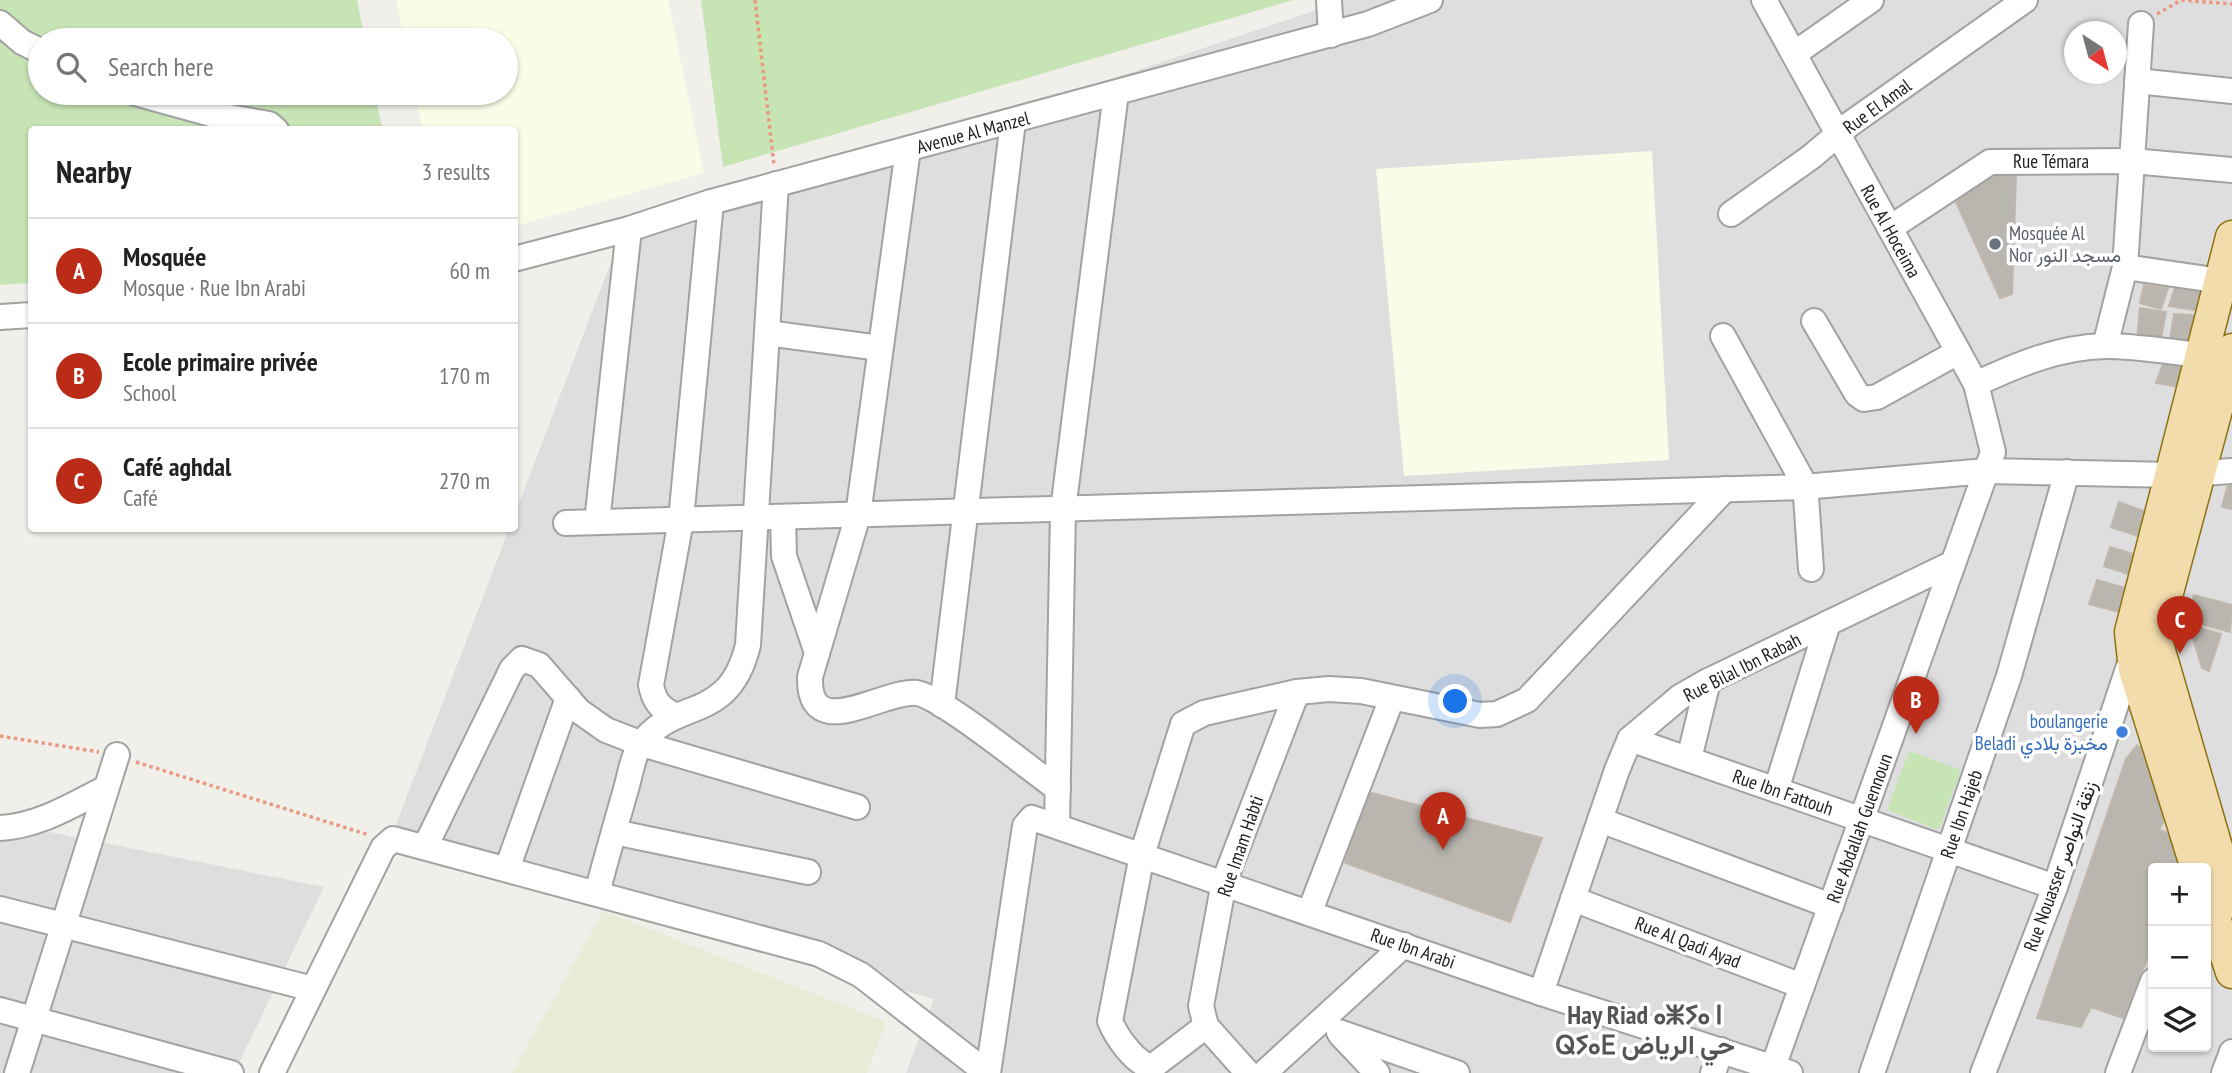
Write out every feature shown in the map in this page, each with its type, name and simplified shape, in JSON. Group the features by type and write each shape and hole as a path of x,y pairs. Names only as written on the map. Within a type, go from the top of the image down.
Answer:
{"main road":[{"name":"Rue Nouasser زنقة النواصر","path":"2232,237 2221,281 2217,352 2186,474 2133,620 2213,882 2232,972"}],"street":[{"path":"1329,0 1331,35"},
{"name":"Avenue Al Manzel","path":"518,258 629,229 776,184 1331,35 1430,0"},
{"name":"Rue Al Hoceima","path":"1764,0 1976,384 1993,452 1986,471"},
{"path":"1794,54 1871,0"},
{"name":"Rue El Amal","path":"1731,214 2025,0"},
{"path":"0,23 28,45"},
{"path":"2105,346 2125,267 2141,24"},
{"path":"2137,81 2232,91"},
{"path":"272,1073 388,842 398,839 808,951 840,963 870,981 959,1063 987,1073 1025,825 1047,822 1058,789 1063,510 1115,93"},
{"path":"178,105 271,126"},
{"path":"942,705 1013,121"},
{"path":"908,149 858,515 817,653 809,691 816,704 828,711 842,712 903,693 917,693 942,705 1058,789"},
{"name":"Rue Témara","path":"1890,228 1990,162 2132,161 2232,170"},
{"path":"597,893 636,754 642,744 674,715 705,707 718,699 738,675 744,661 748,645 776,184"},
{"path":"674,715 662,709 654,698 651,685 681,520 711,202"},
{"path":"597,522 629,229"},
{"path":"2125,267 2221,281"},
{"path":"0,317 28,315"},
{"path":"1814,321 1855,390 1864,398 1877,397 1958,352"},
{"path":"767,333 880,348"},
{"path":"1723,336 1804,487 1811,569"},
{"path":"1976,384 2038,358 2105,346 2217,352"},
{"path":"566,523 1804,487 1986,471 2186,474 2232,471"},
{"name":"Rue Abdallah Guennoun","path":"1782,1070 1802,986 1986,471"},
{"name":"Rue Ibn Hajeb","path":"1872,1073 2009,676 2067,472"},
{"path":"1248,1073 1206,1026 1152,1067 1140,1062 1114,1031 1110,1021 1142,855 1183,724 1203,713 1297,692 1351,690 1480,715 1513,709 1533,694 1726,489"},
{"path":"783,517 786,565 817,653"},
{"name":"Rue Bilal Ibn Rabah","path":"1541,993 1630,739 1663,710 1708,681 1953,563"},
{"path":"1776,790 1828,623"},
{"name":"Rue Nouasser زنقة النواصر","path":"1983,1073 2144,652"},
{"path":"425,847 516,663 522,659 539,665 592,722 642,744 857,807"},
{"path":"1689,759 1708,681"},
{"name":"Rue Imam Habti","path":"1206,1026 1201,1006 1224,882 1297,692"},
{"path":"507,869 568,698"},
{"path":"1310,911 1392,698"},
{"name":"Rue Ibn Fattouh","path":"1630,739 2055,887"},
{"path":"17,1073 117,755"},
{"path":"0,828 20,827 106,788"},
{"path":"1600,820 1831,906"},
{"name":"Rue Ibn Arabi","path":"1047,822 1404,944 1717,1061 1782,1070"},
{"path":"614,832 808,872"},
{"name":"Rue Al Qadi Ayad","path":"1573,899 1802,986"},
{"path":"0,909 313,989"},
{"path":"1264,1073 1332,1025 1404,944"},
{"path":"2118,1073 2150,989"},
{"path":"0,1010 231,1073"},
{"path":"1332,1025 1377,1073"},
{"path":"1332,1025 1457,1073"},
{"path":"2224,1073 2232,1052"}],"path":[{"path":"755,0 776,184"},
{"path":"2141,24 2181,0 2232,5"},
{"path":"0,736 117,755 388,842"}],"shaded area":[{"path":"396,0 668,0 704,173 518,225 518,126 421,126 417,105 518,105 518,28 402,28"},
{"path":"1346,0 2232,0 2232,1073 906,1073 934,999 389,843 508,532 518,532 518,506 617,246"},
{"path":"1652,151 1669,460 1404,476 1376,169"},
{"path":"0,822 324,887 234,1073 0,1073"},
{"path":"603,911 886,1022 867,1073 512,1073"}],"green space":[{"path":"0,0 357,0 363,28 28,28 28,105 377,105 381,126 28,126 28,283 0,285"},
{"path":"701,0 1293,0 723,167"},
{"path":"1909,751 1961,770 1939,830 1887,810"}],"building":[{"name":"Mosquée Al Nor مسجد النور","path":"1983,170 2016,176 2012,294 2000,298 1952,193"},
{"path":"2176,284 2212,289 2207,312 2169,306"},
{"path":"2144,285 2168,288 2161,309 2140,303"},
{"path":"2140,308 2166,312 2161,339 2137,339"},
{"path":"2174,314 2207,316 2198,343 2170,340"},
{"path":"2164,361 2193,363 2186,388 2156,383"},
{"path":"2232,479 2232,509 2222,507 2229,480"},
{"path":"2119,502 2149,513 2141,537 2111,527"},
{"path":"2110,547 2136,555 2128,574 2104,566"},
{"path":"2097,580 2125,588 2119,612 2089,604"},
{"path":"2194,595 2232,605 2230,632 2187,620"},
{"path":"2189,625 2221,634 2209,671 2202,668"},
{"path":"2137,745 2142,748 2159,792 2163,822 2159,830 2174,835 2183,863 2148,863 2148,957 2123,1018 2091,1007 2081,1027 2037,1018 2126,759"},
{"path":"1368,792 1542,838 1510,922 1345,863"}],"place":[{"name":"Mosquée Al Nor مسجد النور","path":"1995,244"},
{"name":"Café aghdal","path":"2180,654"},
{"name":"boulangerie Beladi مخبزة بلادي","path":"2122,732"},
{"name":"Ecole primaire privée","path":"1916,734"},
{"name":"Mosquée","path":"1443,850"}],"district":[{"name":"Hay Riad ⴰⵥⵢⴰ ⵏ ⵕⵢⴰⴹ حي الرياض","path":"1645,1030"}]}
